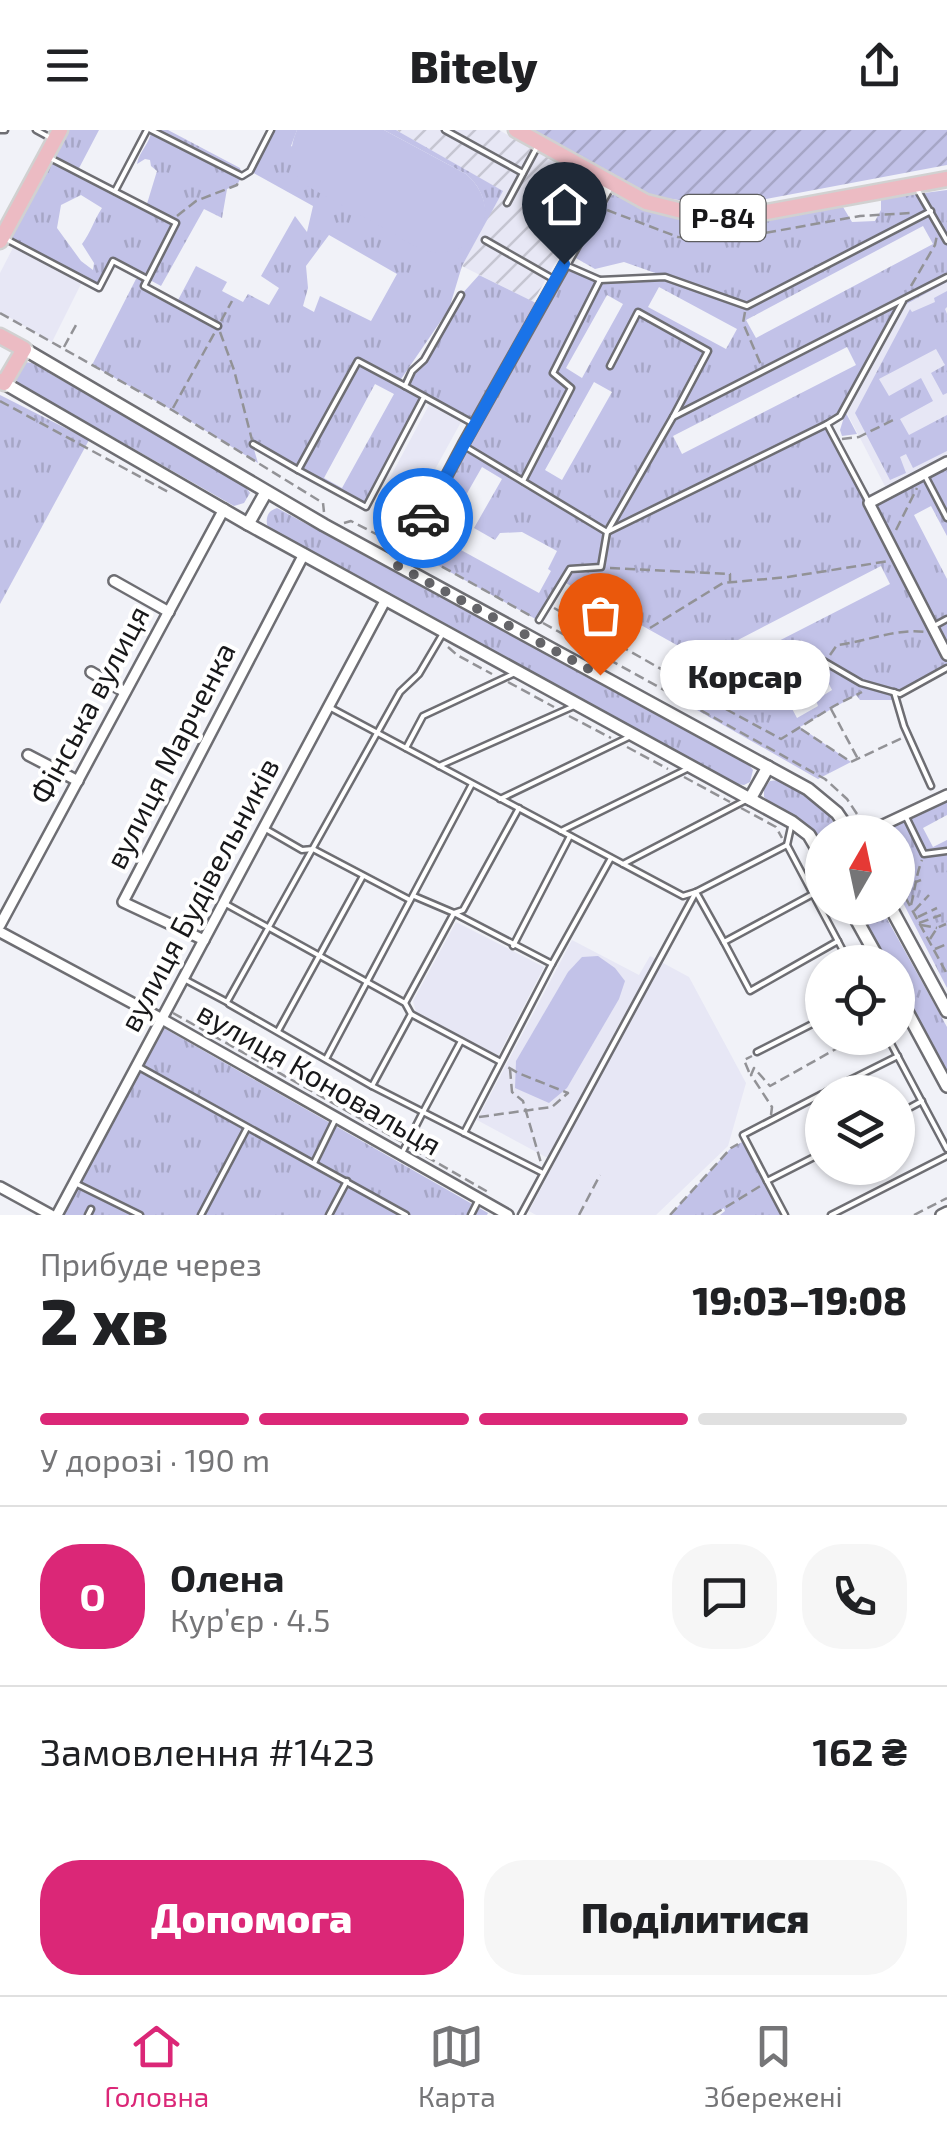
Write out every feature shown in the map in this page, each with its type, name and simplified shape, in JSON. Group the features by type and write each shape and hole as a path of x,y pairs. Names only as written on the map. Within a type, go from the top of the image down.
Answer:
{"main road":[{"name":"Р-84","path":"516,130 646,202 714,219 947,179"},
{"path":"1,239 58,135"},
{"path":"0,336 24,349 2,382"}],"street":[{"path":"398,566 610,182"},
{"path":"24,349 398,566 808,788 837,815"},
{"path":"2,382 248,524 792,822 805,833"},
{"path":"947,462 868,503 947,655"},
{"path":"248,524 266,492"},
{"name":"Фінська вулиця","path":"0,928 224,509"},
{"name":"вулиця Марченка","path":"204,940 123,902 304,554"},
{"path":"114,581 169,612"},
{"name":"вулиця Будівельників","path":"54,1215 386,599"},
{"path":"91,672 125,692"},
{"path":"28,756 78,781"},
{"path":"750,799 768,767"},
{"path":"905,815 942,797"},
{"path":"899,925 947,1011"},
{"name":"вулиця Коновальця","path":"0,928 164,1014 336,1118 404,1150 484,1196 508,1215"},
{"path":"915,1027 947,1086"},
{"path":"0,1188 54,1215"}],"lane":[{"path":"36,130 58,135"},
{"path":"114,191 149,130 242,176 250,171 272,130"},
{"path":"444,130 523,173"},
{"path":"507,203 539,143"},
{"path":"46,156 176,223 144,286 218,326"},
{"path":"540,233 576,163"},
{"path":"914,185 947,241"},
{"path":"564,264 600,280 666,276 746,306 930,211"},
{"path":"1,239 98,288 113,261 148,279"},
{"path":"485,240 555,280"},
{"path":"673,417 947,277"},
{"path":"522,481 572,388 553,373 600,280"},
{"path":"404,386 424,360 461,295"},
{"path":"608,532 840,416 904,300"},
{"path":"539,620 570,569 601,567 608,532 708,351 638,312 610,366"},
{"path":"298,470 358,362 474,424"},
{"path":"253,444 366,507 424,397"},
{"path":"827,424 868,503"},
{"path":"462,445 608,532"},
{"path":"924,474 947,518"},
{"path":"932,627 947,619"},
{"path":"227,1002 400,692 419,674 444,631"},
{"path":"707,687 762,661 768,672 794,658 803,660 813,654 861,683 900,694 947,668"},
{"path":"406,748 423,716 518,672"},
{"path":"894,692 930,786 942,797"},
{"path":"439,766 578,705"},
{"path":"328,707 683,896 787,845"},
{"path":"500,798 633,735"},
{"path":"561,831 691,767"},
{"path":"326,1059 472,784"},
{"path":"623,864 750,799"},
{"path":"406,1002 519,808"},
{"path":"792,822 787,845 804,878"},
{"path":"264,828 302,850 312,849 552,964"},
{"path":"514,946 570,836"},
{"path":"915,836 924,854 947,851"},
{"path":"464,1133 611,858"},
{"path":"278,1032 363,876"},
{"path":"696,892 750,991 838,941"},
{"path":"521,1215 696,892"},
{"path":"724,942 805,898"},
{"path":"224,903 406,1002 410,1014 501,1062"},
{"path":"829,925 840,945"},
{"path":"184,978 372,1086 544,1173"},
{"path":"372,1086 410,1014"},
{"path":"757,1052 805,1028"},
{"path":"404,1150 462,1041"},
{"path":"831,1215 947,1152 898,1056 860,1075"},
{"path":"137,1066 406,1215"},
{"path":"915,1105 922,1101"},
{"path":"785,1215 743,1135 805,1103"},
{"path":"314,1163 336,1118"},
{"path":"201,1215 248,1128"},
{"path":"768,1181 805,1162"},
{"path":"74,1182 140,1215"},
{"path":"329,1215 347,1182"},
{"path":"471,1215 484,1196"}],"path":[{"path":"167,218 178,216 196,200 236,185 242,176"},
{"path":"904,300 934,245 939,227"},
{"path":"172,410 232,301"},
{"path":"746,306 743,323 764,371"},
{"path":"0,313 172,410 322,503 324,512"},
{"path":"63,348 76,325"},
{"path":"218,326 253,444"},
{"path":"836,440 859,437 892,420"},
{"path":"889,545 924,474"},
{"path":"335,518 346,524 351,521 421,556 824,779 848,799 858,815"},
{"path":"650,628 730,582 896,560"},
{"path":"601,567 730,574 730,582"},
{"path":"549,604 781,739 873,686"},
{"path":"826,660 837,645 902,631 927,632 932,627"},
{"path":"457,655 776,827 787,845"},
{"path":"686,702 698,694"},
{"path":"831,708 858,758"},
{"path":"799,728 851,762 908,734"},
{"path":"915,893 924,854"},
{"path":"915,882 919,881"},
{"path":"915,910 930,894"},
{"path":"918,922 937,908"},
{"path":"918,922 941,915"},
{"path":"915,916 945,964 947,974"},
{"path":"918,922 937,928"},
{"path":"929,940 937,928 946,924"},
{"path":"934,950 947,944"},
{"path":"164,1014 484,1196"},
{"path":"757,1052 744,1060 772,1107 770,1121"},
{"path":"751,1074 754,1068 770,1086 824,1055"},
{"path":"472,1118 552,1107 568,1093 501,1062"},
{"path":"510,1068 512,1092 540,1108"},
{"path":"523,1101 544,1173"},
{"path":"670,1215 730,1148 746,1140"},
{"path":"579,1215 600,1174"},
{"path":"713,1215 768,1181"},
{"path":"914,1215 947,1198"}],"shaded area":[{"path":"396,130 499,130 599,186 533,302 462,266 502,191"},
{"path":"15,244 83,280 52,342 0,312 0,273"},
{"path":"947,282 947,459 887,490 847,413 906,305"},
{"path":"429,405 461,422 404,526 373,509"},
{"path":"456,922 544,967 498,1056 416,1012 413,1001"},
{"path":"572,940 639,975 650,956 689,977 746,1083 728,1146 656,1215 536,1215 529,1211 555,1162 477,1120"}],"green space":[{"path":"60,130 99,130 77,172 146,207 157,171 150,160 137,164 138,159 151,130 168,130 240,168 242,176 237,185 227,189 222,218 204,209 161,286 148,279 144,286 176,304 196,266 227,282 222,291 243,302 248,294 269,305 279,288 261,276 295,216 307,232 313,206 250,171 271,130 297,130 291,146 474,239 483,222 484,205 473,181 384,130 396,130 503,191 462,266 449,309 399,382 404,386 461,295 479,275 540,305 564,264 600,280 661,275 624,262 595,269 574,257 606,198 615,194 671,216 731,226 843,207 852,222 875,221 881,210 881,197 947,190 947,282 905,305 846,413 857,434 842,436 845,414 824,426 880,529 869,503 947,462 947,536 931,506 914,515 947,579 947,668 900,694 894,693 896,700 860,700 856,695 800,727 851,762 818,779 690,706 700,690 678,677 691,653 564,582 541,622 406,550 474,424 424,397 366,507 253,446 258,463 92,365 136,279 145,279 113,261 99,288 2,237","holes":["81,195 102,208 82,244 94,263 93,270 81,261 57,228 61,205","923,226 933,244 756,338 746,320","329,235 397,274 371,321 320,296 314,312 303,306 308,288 306,266","659,287 737,329 726,349 648,307","607,295 623,304 582,378 566,368","847,347 856,365 682,454 673,436","594,382 612,392 562,480 545,470","375,384 394,394 342,488 324,478","482,467 502,479 474,528 495,540 500,533 522,532 557,551 539,593 441,539","881,566 890,584 716,673 707,656","814,655 832,690 816,700 818,706 797,718 772,671 793,659 797,664"]},
{"path":"297,130 384,130 466,174 484,202 480,231 469,244 453,251 427,251 411,244 303,184 292,158"},
{"path":"534,130 947,130 947,165 723,207 653,196"},
{"path":"947,291 947,393 943,395 931,373 945,365 936,349 879,379 889,396 921,378 933,401 900,419 909,435 947,415 947,451 913,468 906,454 900,457 906,473 890,480 855,413 910,309 912,312 935,302 934,298"},
{"path":"25,362 245,486 250,493 244,503 234,506 18,383 15,378"},
{"path":"0,395 89,440 0,604"},
{"path":"277,508 749,765 753,770 750,782 737,784 272,530 267,525 267,516"},
{"path":"778,780 827,815 805,815 805,834 764,797 770,781"},
{"path":"947,795 947,815 923,828 933,847 947,840 947,988 915,925 915,815 905,815"},
{"path":"864,925 890,925 902,945 876,945"},
{"path":"598,956 625,981 619,999 567,1088 549,1103 515,1088 516,1061 568,972 582,957"},
{"path":"915,969 947,1027 947,1075 915,1016"},
{"path":"162,1027 488,1213 487,1215 63,1215"},
{"path":"746,1140 785,1215 720,1215 724,1208 713,1215 670,1215 731,1148"}],"way so far":[{"path":"423,518 398,566 600,675"}],"place":[{"name":"Корсар","path":"600,675"}],"route":[{"path":"423,518 564,264"}]}
